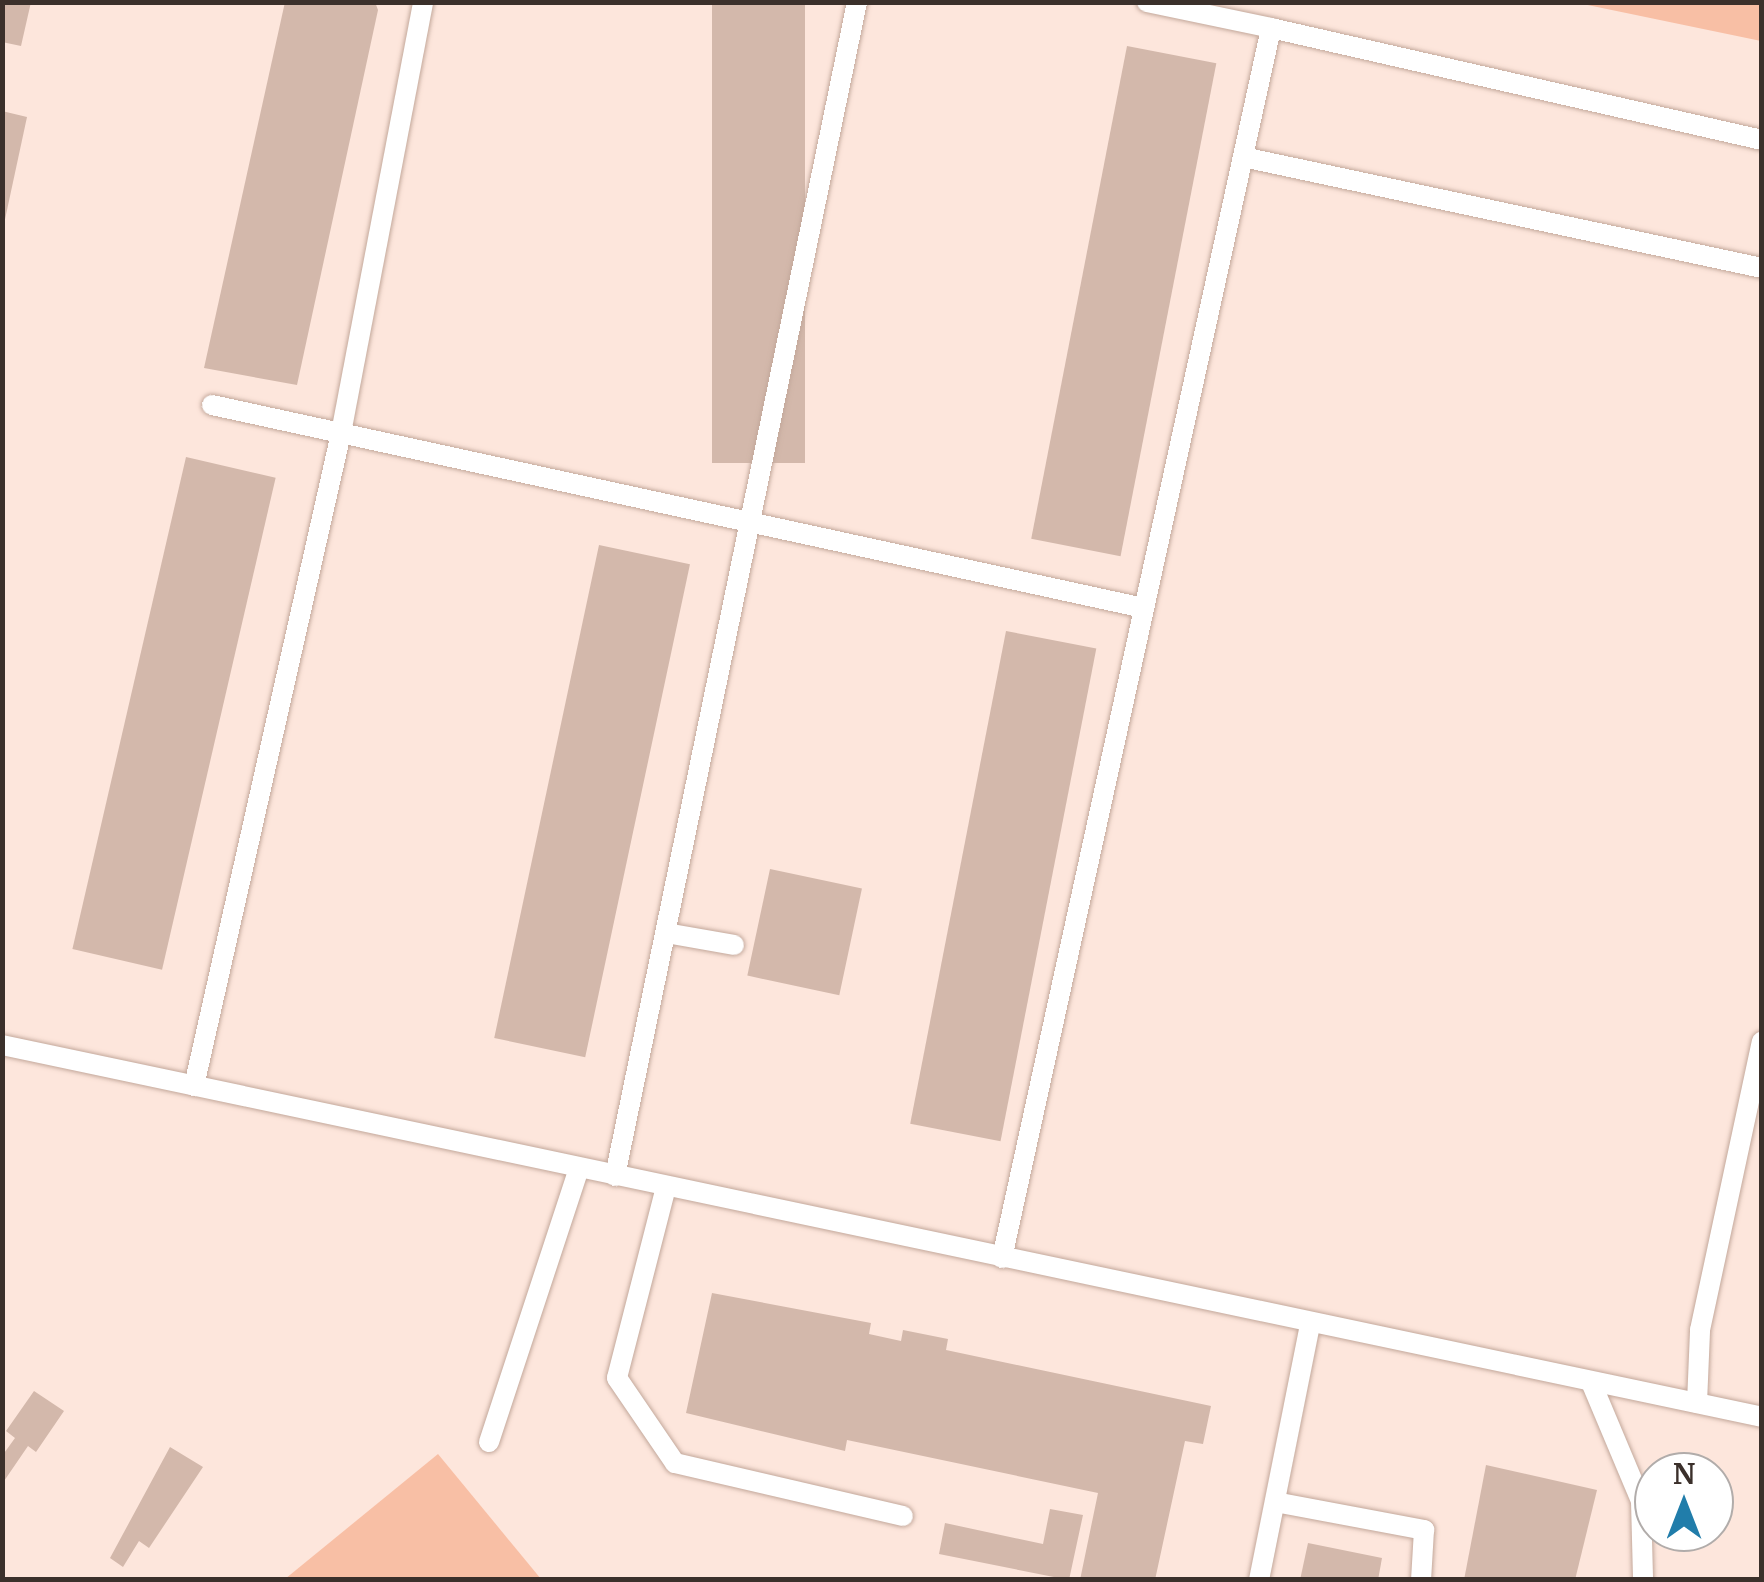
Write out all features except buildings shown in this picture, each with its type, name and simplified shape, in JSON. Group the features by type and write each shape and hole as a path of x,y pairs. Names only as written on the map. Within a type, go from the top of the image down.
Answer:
{"lane":[{"path":"194,1086 342,433 423,2"},
{"path":"615,1176 857,2"},
{"path":"1147,2 1762,140"},
{"path":"1002,1258 1271,28"},
{"path":"1242,157 1762,268"},
{"path":"212,405 1144,608"},
{"path":"666,932 734,945"},
{"path":"1697,1404 1700,1330 1762,1042"},
{"path":"2,1045 1762,1417"},
{"path":"489,1442 578,1168"},
{"path":"666,1186 618,1378 675,1463 903,1516"},
{"path":"1259,1580 1310,1324"},
{"path":"1591,1382 1641,1501 1643,1580"},
{"path":"1275,1502 1424,1530 1421,1580"}],"shaded area":[{"path":"1578,3 1761,3 1761,41"},
{"path":"438,1454 541,1579 285,1579"}]}
